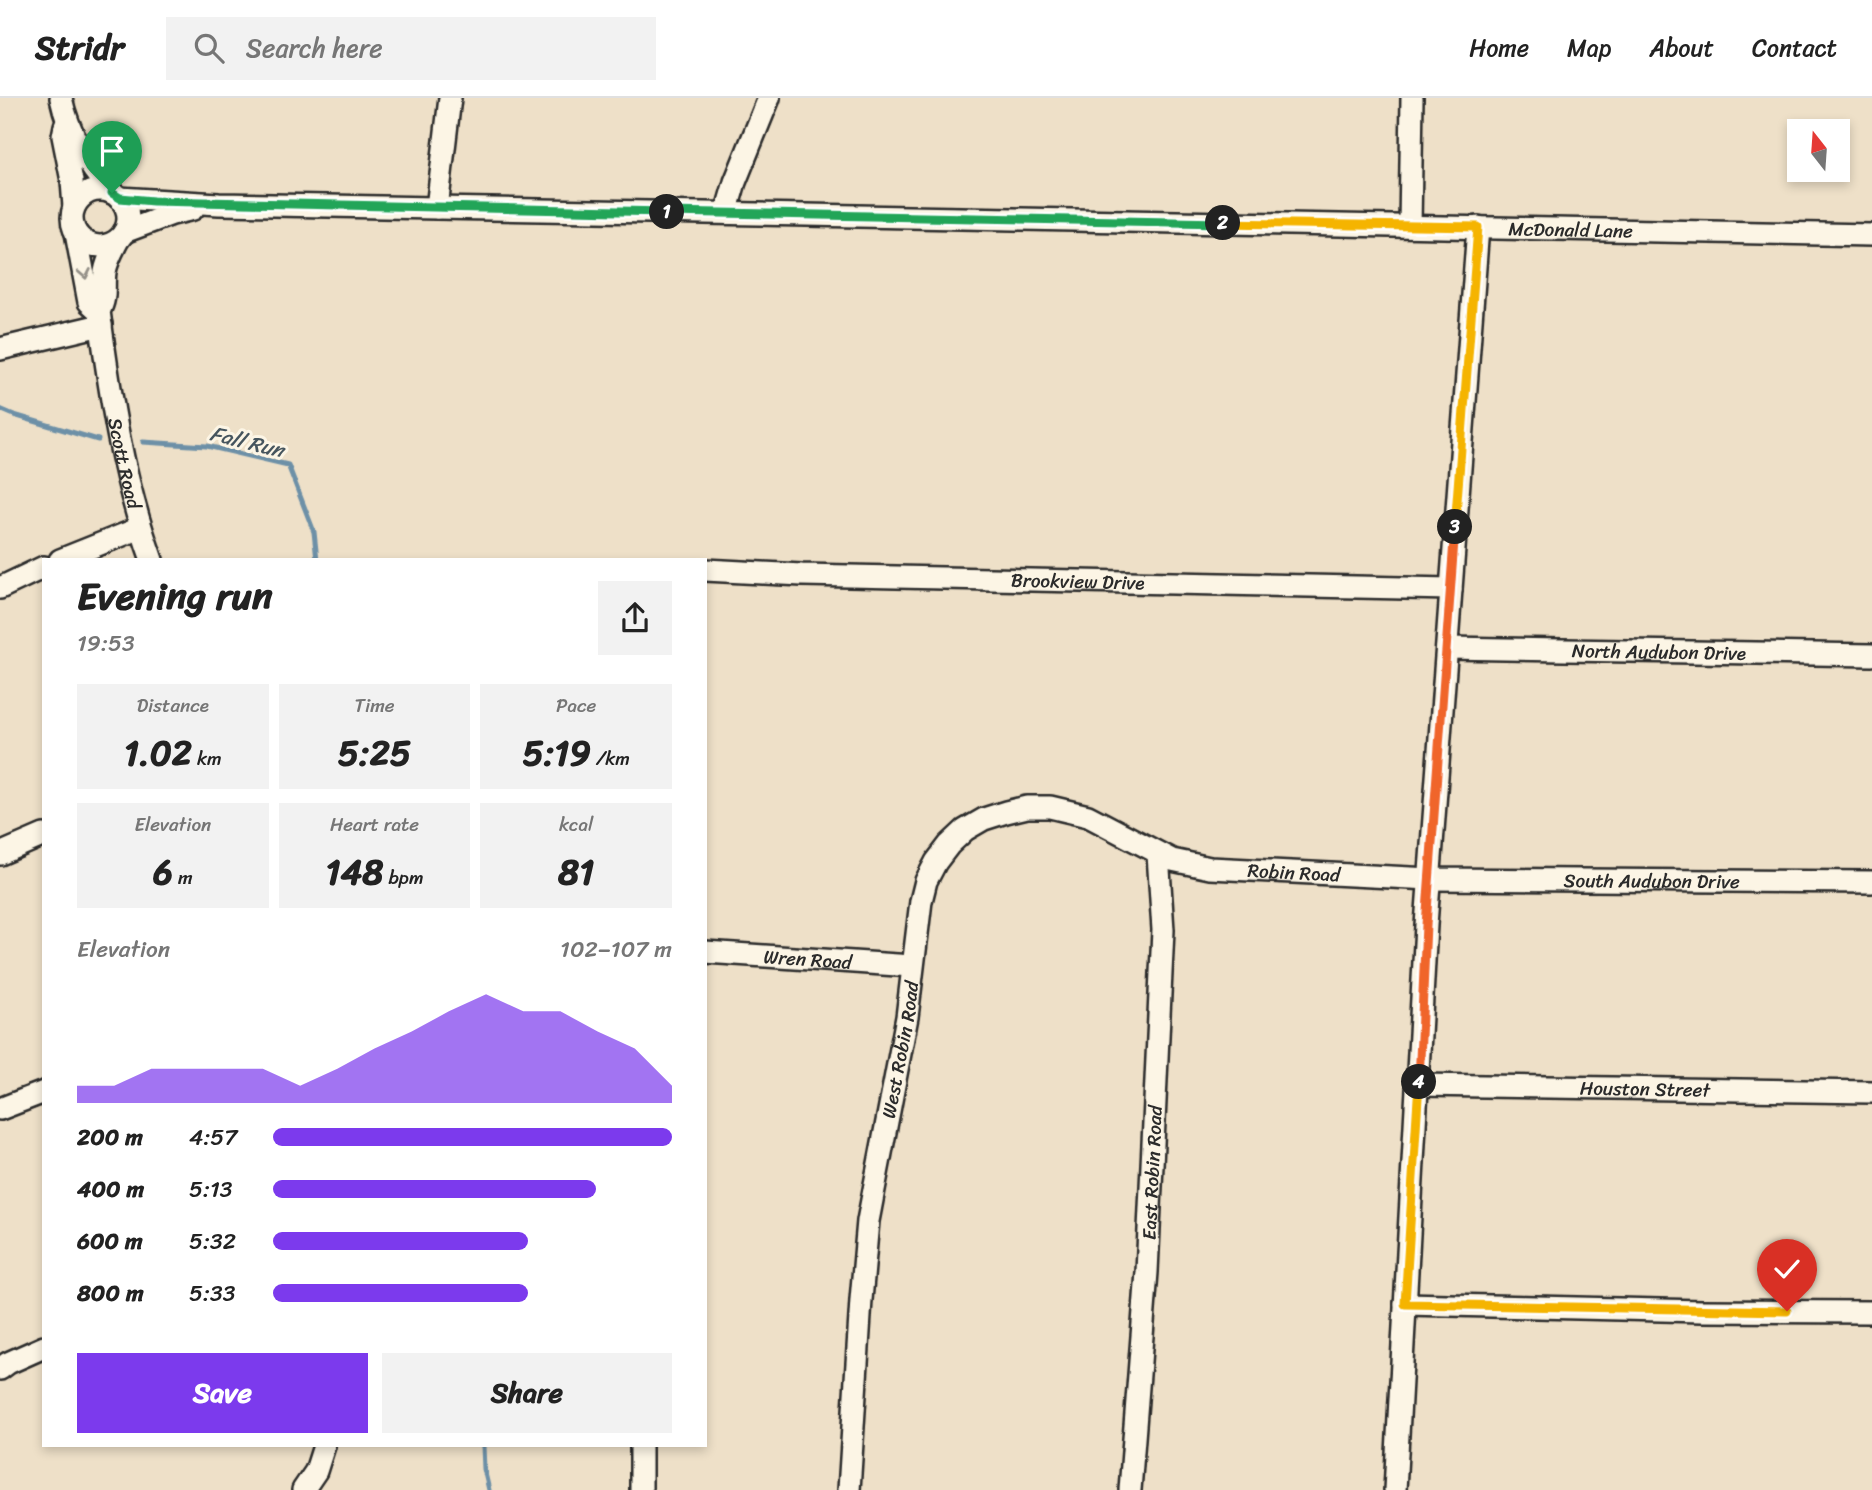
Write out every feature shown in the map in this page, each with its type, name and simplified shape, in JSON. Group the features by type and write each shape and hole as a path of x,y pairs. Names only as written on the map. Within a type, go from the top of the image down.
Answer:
{"street":[{"path":"61,98 66,121 92,169 116,195 128,214 128,223 121,236 100,246 82,240 72,224 72,181 63,136 66,121"},
{"path":"437,208 450,98"},
{"path":"726,213 735,182 769,98"},
{"path":"1410,226 1412,98"},
{"path":"74,206 86,194 95,191 116,195"},
{"name":"McDonald Lane","path":"116,195 219,204 1872,235"},
{"name":"McDonald Lane","path":"121,236 172,214 219,204"},
{"path":"1395,1490 1431,879 1478,227"},
{"name":"Scott Road","path":"65,558 140,528 122,460 100,318 89,302 76,233"},
{"name":"Scott Road","path":"100,318 105,302 105,270 108,258 121,236"},
{"path":"0,349 100,318"},
{"path":"140,528 151,558"},
{"path":"0,588 42,568"},
{"name":"Brookview Drive","path":"707,570 871,577 1451,589"},
{"name":"North Audubon Drive","path":"1447,648 1872,655"},
{"name":"West Robin Road","path":"849,1490 868,1221 905,1030 917,923 926,881 949,845 965,830 984,819 1027,807 1049,807 1088,816 1158,854"},
{"path":"0,854 42,836"},
{"name":"Robin Road","path":"1158,854 1181,863 1210,868 1431,879"},
{"name":"East Robin Road","path":"1130,1490 1147,1272 1163,930 1158,854"},
{"name":"South Audubon Drive","path":"1431,879 1872,882"},
{"name":"Wren Road","path":"707,952 912,966"},
{"name":"Houston Street","path":"1419,1085 1872,1092"},
{"path":"0,1109 42,1093"},
{"path":"1405,1304 1872,1312"},
{"path":"0,1369 42,1348"},
{"path":"303,1490 316,1471 324,1447"},
{"path":"641,1447 641,1490"}],"waterway":[{"name":"Fall Run","path":"0,409 98,440"},
{"name":"Fall Run","path":"143,442 207,446 288,465 314,532 317,558"},
{"name":"Fall Run","path":"483,1447 489,1490"}],"route":[{"path":"112,193 120,198 219,204 1478,227 1426,925 1405,1304 1787,1311"}]}
